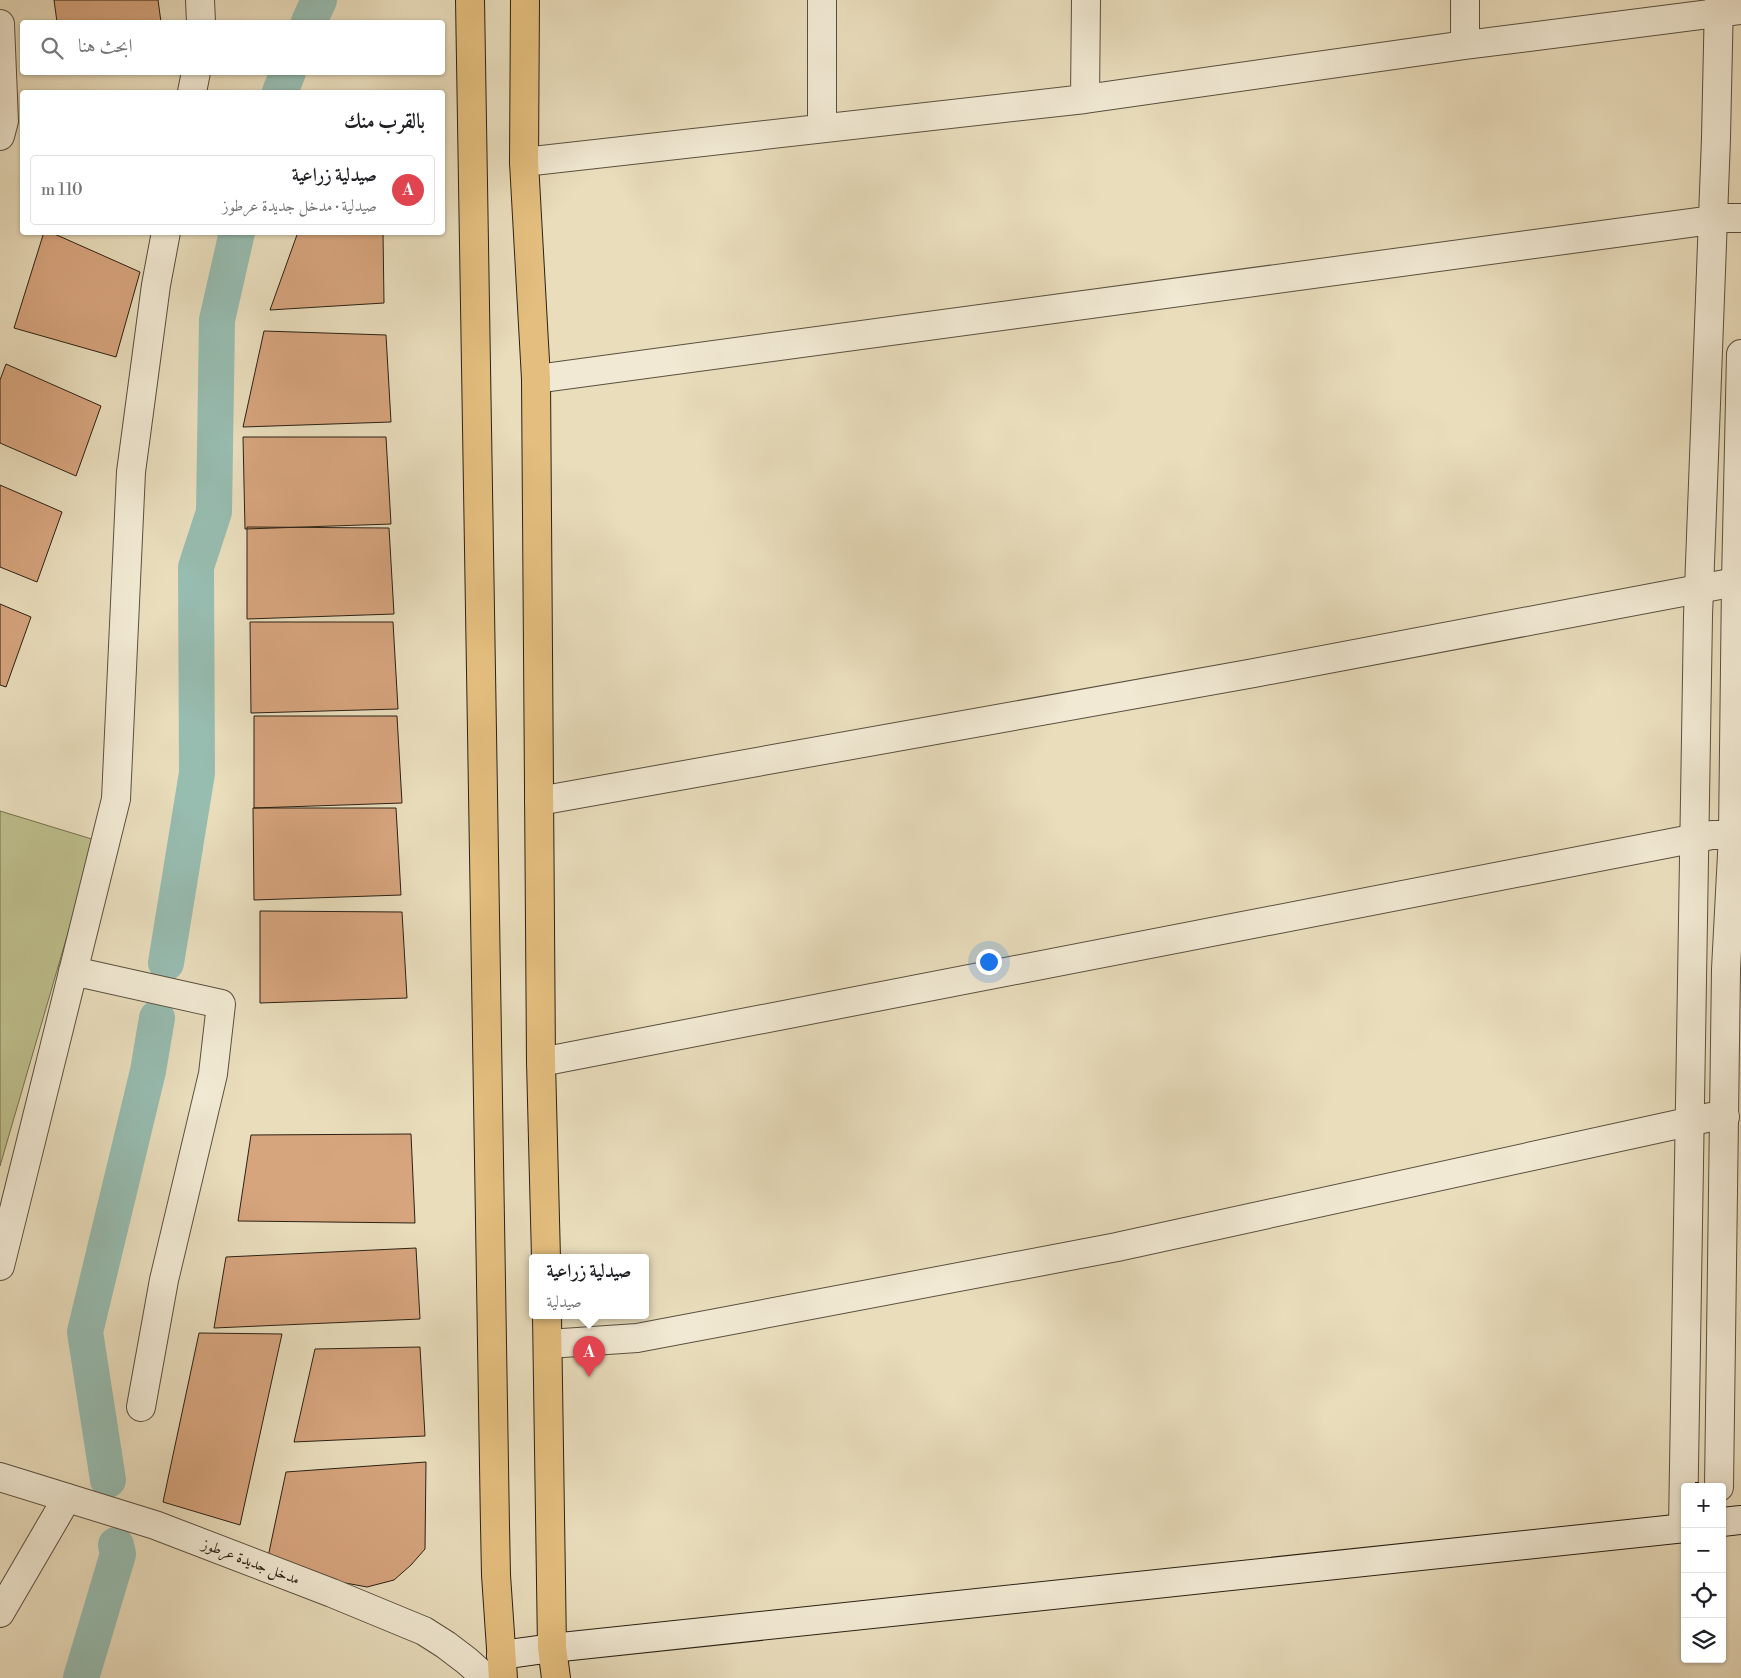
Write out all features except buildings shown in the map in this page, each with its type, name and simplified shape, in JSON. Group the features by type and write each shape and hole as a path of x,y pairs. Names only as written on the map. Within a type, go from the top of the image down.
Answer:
{"main road":[{"path":"470,0 495,1526 502,1666"},
{"path":"525,0 524,162 536,379 541,1062 546,1254"},
{"path":"547,1319 552,1648 556,1678"}],"street":[{"path":"200,0 201,20"},
{"path":"822,0 822,128"},
{"path":"1085,99 1086,0"},
{"path":"1465,0 1465,45"},
{"path":"524,162 1085,99 1726,7 1713,220 1700,588 1689,1122 1685,1483"},
{"path":"0,24 4,121 0,136"},
{"path":"192,90 195,75"},
{"path":"536,379 1713,220 1741,218"},
{"path":"0,1266 116,799 131,472 156,285 165,235"},
{"path":"1719,1483 1726,969 1737,835 1741,354"},
{"path":"539,801 1254,673 1738,582"},
{"path":"541,1062 1695,838 1712,835 1737,835"},
{"path":"73,970 221,1004 213,1074 164,1280 141,1407"},
{"path":"548,1344 637,1338 1117,1247 1711,1117 1725,1117"},
{"name":"مدخل جديدة عرطوز","path":"0,1477 155,1525 332,1593 424,1631 467,1660 486,1678"},
{"path":"0,1613 67,1498"},
{"path":"1726,1522 1741,1520"},
{"path":"502,1666 552,1648 1681,1528"}],"green space":[{"path":"0,811 95,840 0,1166"}],"waterway":[{"path":"310,20 319,0"},
{"path":"281,90 287,75"},
{"path":"166,963 197,773 196,567 214,512 217,320 236,235"},
{"path":"108,1480 85,1332 148,1071 157,1018"},
{"path":"81,1678 118,1554 116,1545"}],"place":[{"name":"صيدلية زراعية","path":"589,1377"}]}
